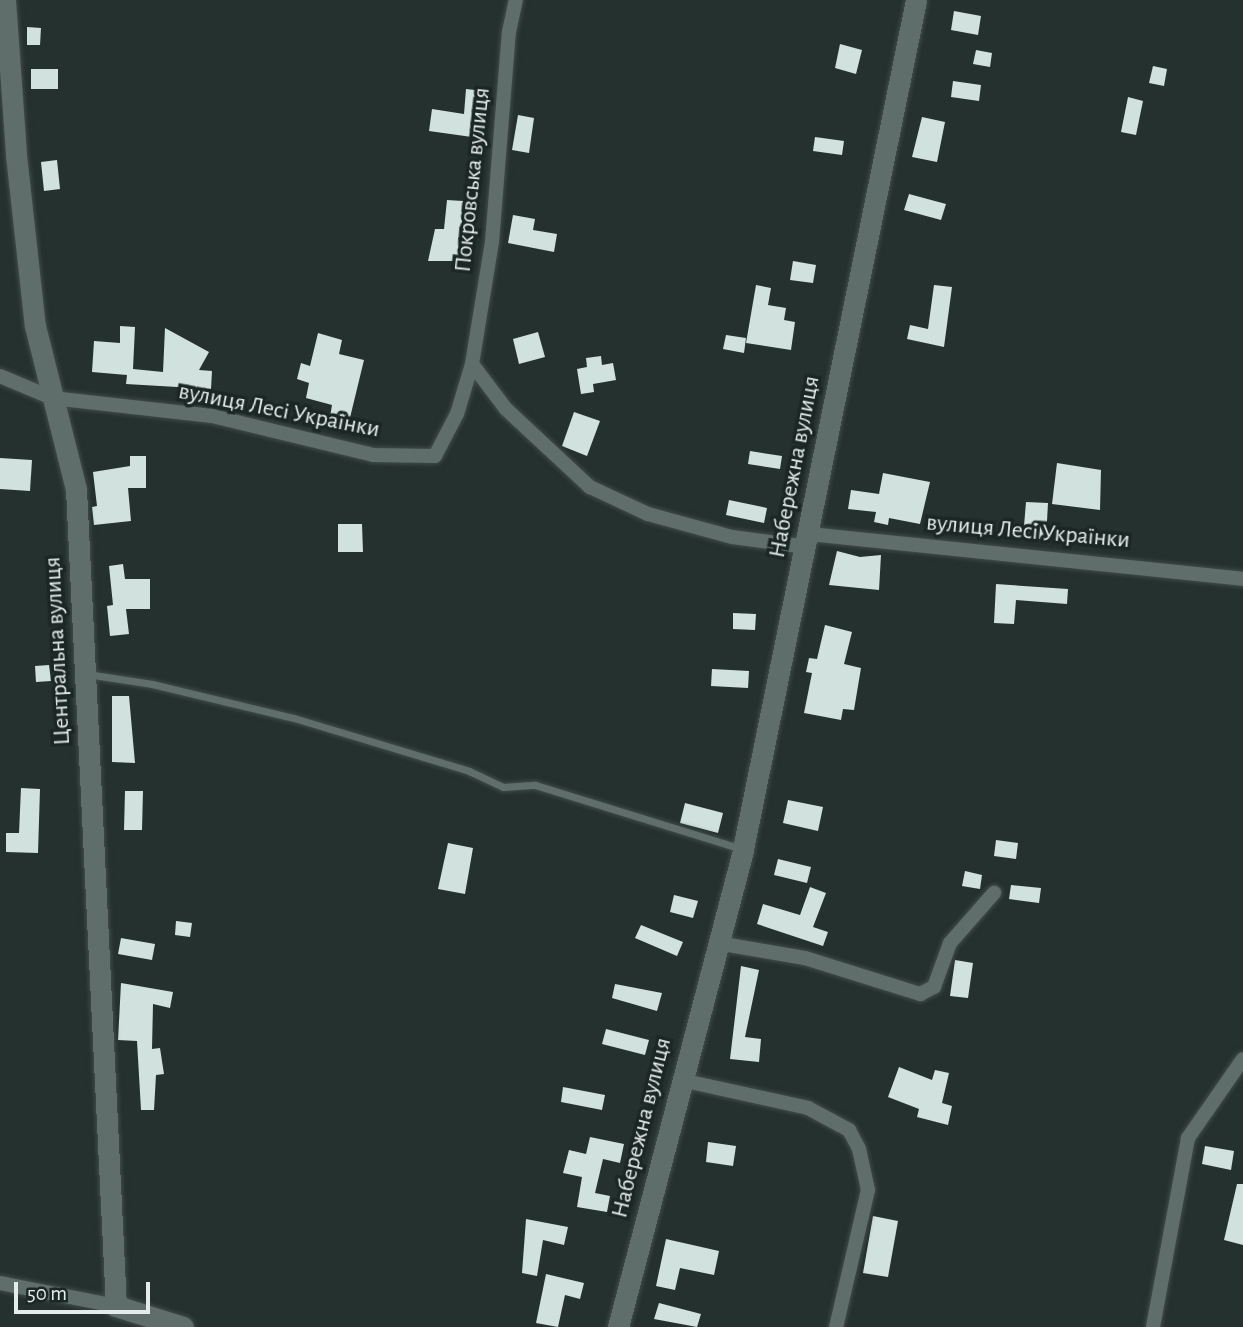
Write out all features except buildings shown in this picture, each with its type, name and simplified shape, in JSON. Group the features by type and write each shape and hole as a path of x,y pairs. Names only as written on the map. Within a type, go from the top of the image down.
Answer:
{"street":[{"name":"Центральна вулиця","path":"5,0 34,313 52,398 76,489 116,1306"},
{"name":"Покровська вулиця","path":"472,364 492,242 509,32 516,0"},
{"name":"Набережна вулиця","path":"618,1327 743,849 808,541 916,0"},
{"name":"вулиця Лесі Українки","path":"0,376 52,398 212,416 373,455 435,456 457,414 472,364"},
{"name":"вулиця Лесі Українки","path":"472,364 506,409 590,487 648,514 732,537 808,541 1243,579"},
{"path":"717,943 805,958 920,994 934,987 950,943 994,893"},
{"path":"1153,1327 1188,1138 1243,1059"},
{"path":"681,1080 808,1108 849,1130 859,1149 868,1190 836,1327"},
{"path":"0,1283 116,1306 183,1327"}],"lane":[{"path":"85,673 152,684 293,718 469,771 503,787 534,785 743,849"}]}
